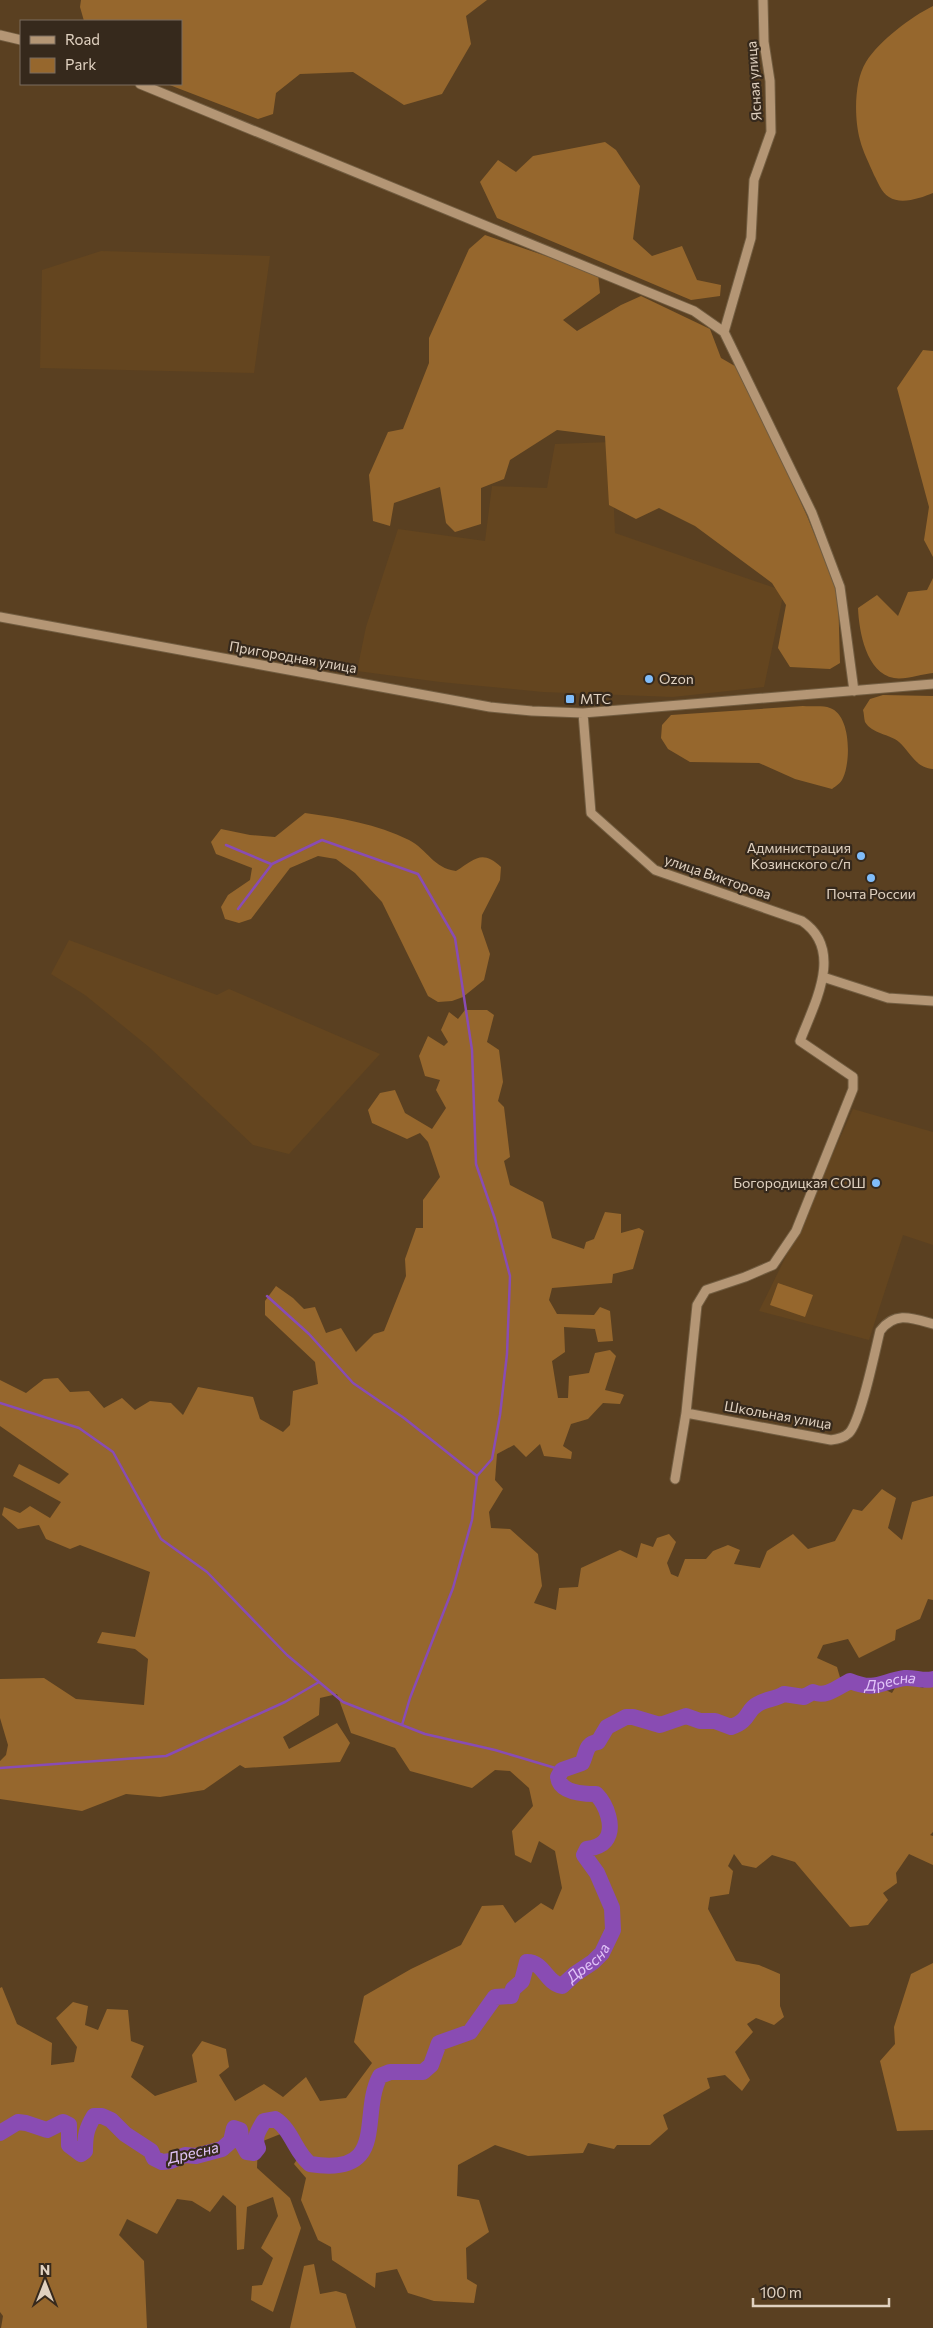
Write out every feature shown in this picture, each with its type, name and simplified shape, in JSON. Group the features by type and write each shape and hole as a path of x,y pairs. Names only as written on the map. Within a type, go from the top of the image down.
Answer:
{"street":[{"name":"Ясная улица","path":"724,332 751,238 754,180 771,132 770,81 764,42 763,0"},
{"path":"0,35 20,40"},
{"path":"142,85 694,311 724,332 812,513 840,587 854,691"},
{"name":"Пригородная улица","path":"0,617 490,707 582,713 933,684"},
{"name":"улица Викторова","path":"582,713 591,813 655,870 802,920 810,926 822,943 824,956 823,978 800,1041 853,1077 853,1088 796,1231 773,1265 706,1290 697,1305 686,1413"},
{"path":"823,978 888,998 933,1001"},
{"name":"Школьная улица","path":"686,1413 831,1440 842,1438 851,1432 858,1416 880,1331 886,1324 900,1317 933,1324"},
{"path":"675,1479 686,1413"}],"shaded area":[{"path":"101,251 270,256 254,373 40,368 42,270"},
{"path":"611,442 615,533 784,591 764,687 673,697 543,692 440,682 357,671 366,627 398,529 485,541 492,486 547,488 555,444"},
{"path":"69,940 217,995 229,989 380,1054 289,1154 253,1145 149,1047 85,995 51,974"},
{"name":"Богородицкая СОШ","path":"853,1109 933,1132 933,1245 903,1235 869,1340 759,1311 797,1234"}],"green space":[{"path":"81,0 487,0 466,16 471,44 442,94 404,105 353,72 300,74 276,93 273,114 258,119 170,85 182,85 182,20 84,20 80,7"},
{"path":"933,6 933,193 905,201 886,195 874,175 858,131 856,111 857,89 866,62 879,46 915,16"},
{"path":"605,142 616,150 640,186 633,239 652,256 682,246 697,280 721,285 720,296 691,300 497,218 480,182 498,160 516,172 533,156"},
{"path":"485,235 598,274 600,293 563,320 577,331 621,305 641,296 710,329 721,358 740,369 807,516 838,593 840,663 830,669 790,667 778,648 786,605 772,583 695,526 659,508 636,519 609,505 605,436 557,430 510,460 504,479 481,488 481,524 455,532 446,523 440,487 394,503 390,526 373,521 369,475 388,432 403,429 429,363 429,338 469,249"},
{"path":"923,350 933,351 933,557 924,540 929,507 897,388"},
{"path":"933,578 933,673 908,678 894,678 884,674 871,660 866,650 862,639 858,608 877,595 898,616 908,592 927,590"},
{"path":"883,695 933,696 933,769 922,766 899,742 872,729 865,722 863,710 870,699"},
{"path":"803,706 830,708 837,712 842,720 848,750 846,770 841,781 832,789 795,779 759,763 690,762 668,749 661,738 662,725 671,715"},
{"path":"305,813 358,822 397,834 416,844 436,863 448,869 456,871 483,857 489,858 501,867 500,880 482,915 481,928 490,954 484,980 463,997 452,1001 438,1002 428,996 382,902 355,873 336,859 318,856 290,868 251,919 239,923 225,919 221,907 228,895 250,880 252,868 216,854 211,842 221,829 250,835 275,837"},
{"path":"465,1010 487,1010 494,1015 487,1042 499,1050 503,1082 498,1101 504,1107 510,1157 504,1161 510,1185 543,1202 552,1238 584,1249 586,1242 594,1239 605,1212 621,1214 621,1233 639,1228 644,1231 633,1269 613,1274 612,1283 552,1288 549,1300 557,1314 594,1315 600,1307 610,1311 613,1341 598,1342 595,1329 564,1327 565,1352 552,1361 558,1398 568,1398 569,1376 589,1373 595,1353 610,1350 616,1356 605,1390 624,1395 620,1404 603,1403 588,1419 571,1424 563,1446 572,1452 571,1459 544,1456 540,1444 526,1457 514,1445 497,1454 495,1480 503,1489 489,1512 491,1528 510,1529 538,1554 542,1586 534,1603 556,1610 559,1588 578,1587 581,1568 620,1550 637,1558 641,1543 653,1547 657,1538 669,1534 676,1542 667,1563 671,1574 678,1577 685,1559 706,1559 713,1551 728,1545 740,1550 734,1564 760,1568 767,1551 793,1534 808,1549 835,1541 853,1509 862,1511 882,1489 896,1498 888,1528 902,1540 912,1502 933,1496 933,1600 928,1599 920,1619 896,1630 895,1640 859,1658 848,1639 823,1645 817,1658 837,1667 841,1681 865,1680 892,1693 899,1681 923,1688 933,1678 933,1832 930,1835 933,1836 933,1865 909,1854 896,1873 897,1883 883,1893 888,1900 868,1925 850,1927 795,1862 772,1855 756,1868 742,1865 734,1854 728,1866 733,1871 729,1894 710,1897 708,1909 736,1961 759,1965 780,1974 780,2006 784,2017 774,2025 756,2018 747,2024 753,2032 735,2052 750,2080 742,2091 725,2075 707,2078 710,2088 663,2115 668,2129 650,2145 617,2145 614,2149 588,2143 583,2153 528,2156 495,2145 458,2165 457,2196 479,2200 489,2232 466,2248 467,2279 477,2285 474,2303 434,2301 408,2293 397,2269 376,2273 375,2288 332,2260 331,2247 318,2240 301,2200 306,2178 294,2164 305,2147 283,2133 258,2143 257,2168 290,2198 301,2228 273,2312 251,2300 252,2286 262,2285 273,2258 261,2248 278,2216 273,2197 247,2207 244,2249 237,2250 236,2206 223,2195 210,2212 192,2201 177,2199 157,2234 127,2219 119,2235 144,2261 147,2328 1,2328 3,2316 0,2312 0,1988 2,1987 17,2024 52,2043 51,2065 74,2062 77,2047 56,2018 73,2002 88,2006 85,2025 98,2030 107,2009 128,2010 131,2041 144,2046 131,2077 155,2096 197,2082 192,2055 202,2041 226,2049 229,2067 219,2075 235,2101 264,2084 283,2097 306,2077 320,2101 346,2098 372,2063 354,2042 364,1996 411,1969 461,1945 482,1906 503,1905 515,1923 541,1903 553,1910 562,1888 555,1851 539,1841 531,1863 515,1855 512,1831 533,1806 529,1788 510,1771 495,1770 472,1788 410,1771 395,1748 351,1733 337,1694 320,1698 319,1715 283,1737 289,1749 337,1723 350,1743 340,1762 245,1768 240,1765 204,1790 160,1797 126,1794 82,1811 0,1799 0,1761 6,1755 8,1745 0,1718 0,1679 44,1678 76,1699 144,1705 148,1659 135,1649 97,1643 102,1632 135,1637 150,1572 80,1545 70,1549 46,1539 39,1525 18,1529 2,1515 4,1507 20,1513 30,1506 50,1518 61,1502 13,1476 19,1464 59,1484 69,1474 0,1426 0,1380 26,1393 44,1379 58,1378 70,1392 89,1391 104,1408 122,1398 135,1410 150,1401 171,1403 183,1415 198,1387 253,1397 260,1419 283,1432 290,1425 293,1391 318,1384 315,1362 265,1315 265,1301 276,1286 293,1298 304,1309 315,1307 326,1333 341,1328 356,1352 374,1334 384,1331 406,1276 405,1259 416,1228 423,1228 423,1200 440,1177 428,1142 420,1133 407,1139 372,1123 368,1110 380,1093 395,1090 405,1113 432,1129 446,1108 436,1090 440,1080 425,1076 419,1056 428,1036 444,1046 448,1042 441,1030 449,1012 458,1019"},
{"path":"778,1283 813,1295 805,1317 770,1305"},
{"path":"933,1963 933,2130 897,2131 880,2061 895,2044 894,2027 911,1974"},
{"path":"314,2264 320,2294 336,2291 346,2294 356,2328 290,2328 304,2266"}],"waterway":[{"path":"238,909 272,864 322,840 418,874 455,938 472,1050 476,1164 495,1219 510,1276 507,1354 500,1415 492,1459 477,1476"},
{"path":"226,845 271,864"},
{"path":"267,1296 309,1334 353,1383 404,1418 477,1476 472,1520 453,1588 410,1698 402,1725"},
{"path":"0,1403 79,1428 113,1452 161,1539 207,1572 287,1655 343,1702 425,1734 495,1750 562,1770"},
{"name":"Дресна","path":"0,2133 18,2122 47,2130 63,2122 69,2125 69,2145 81,2154 85,2151 86,2133 91,2121 94,2116 102,2116 111,2120 125,2134 151,2151 154,2158 162,2162 171,2161 185,2155 196,2156 222,2149 231,2141 234,2128 240,2130 242,2143 247,2152 254,2153 258,2148 257,2134 264,2121 275,2119 286,2129 310,2164 335,2166 352,2161 362,2152 367,2140 374,2092 380,2076 390,2072 423,2072 431,2065 439,2043 470,2032 495,1997 511,1996 513,1989 522,1981 527,1962 537,1965 552,1981 562,1986 602,1953 613,1930 612,1908 597,1873 584,1855 587,1849 605,1841 610,1830 610,1823 606,1810 596,1794 573,1792 563,1786 558,1777 562,1770 582,1763 591,1744 598,1742 607,1727 626,1717 633,1717 660,1725 686,1716 700,1721 715,1721 731,1727 742,1722 754,1706 784,1694 804,1697 813,1692 823,1694 850,1681 873,1686 905,1678 933,1679"},
{"path":"0,1768 166,1756 285,1702 319,1682"}],"place":[{"name":"Ozon","path":"649,679"},
{"name":"МТС","path":"570,699"},
{"name":"Администрация Козинского с/п","path":"861,856"},
{"name":"Почта России","path":"871,878"},
{"name":"Богородицкая СОШ","path":"876,1183"}]}
